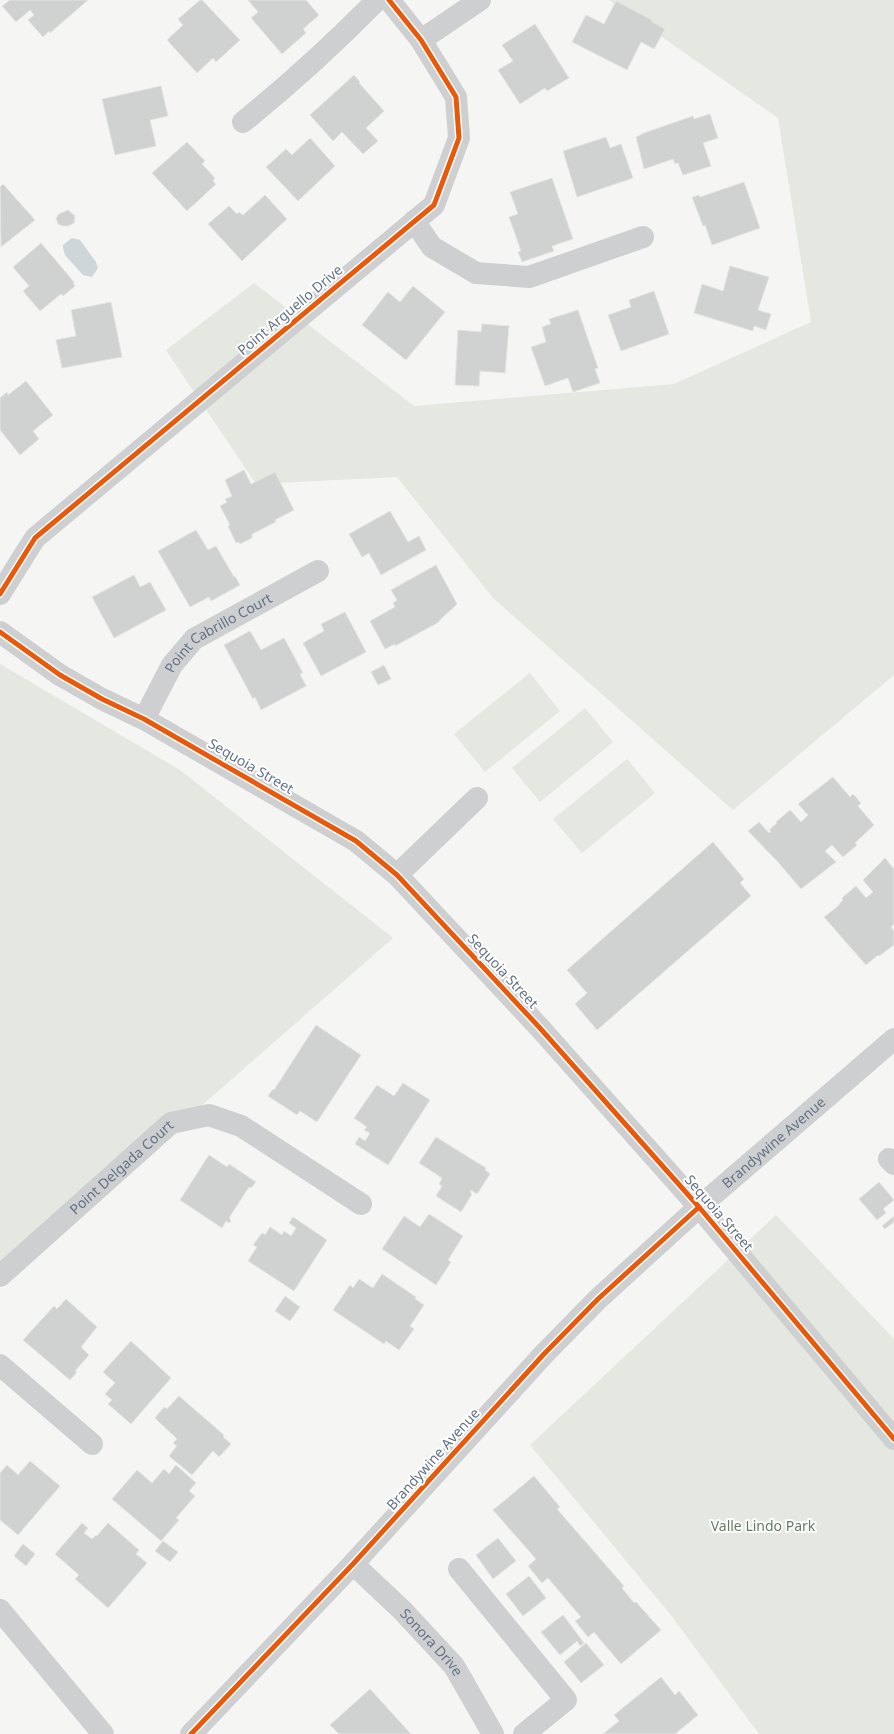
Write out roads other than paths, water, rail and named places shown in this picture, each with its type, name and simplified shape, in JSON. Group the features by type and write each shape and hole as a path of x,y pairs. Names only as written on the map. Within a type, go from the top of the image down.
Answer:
{"street":[{"path":"244,122 300,75 339,39 377,0"},
{"name":"Point Arguello Drive","path":"0,594 35,538 434,204 459,138 456,97 421,40 389,0"},
{"path":"421,40 480,0"},
{"path":"414,221 432,247 476,273 529,277 644,237"},
{"name":"Point Cabrillo Court","path":"144,719 172,665 194,638 318,571"},
{"name":"Sequoia Street","path":"0,632 60,675 102,699 144,719 356,841 397,875 539,1027 699,1207 894,1439"},
{"path":"397,875 477,798"},
{"name":"Brandywine Avenue","path":"191,1734 353,1564 544,1354 598,1299 699,1207 894,1039"},
{"name":"Point Delgada Court","path":"0,1276 171,1123 209,1115 241,1126 361,1204"},
{"path":"0,1365 92,1444"},
{"name":"Sonora Drive","path":"353,1564 402,1610 454,1666 493,1734"},
{"path":"458,1569 566,1700 524,1734"},
{"path":"0,1610 103,1734"}],"park label":[{"name":"Valle Lindo Park","path":"763,1526"}]}
